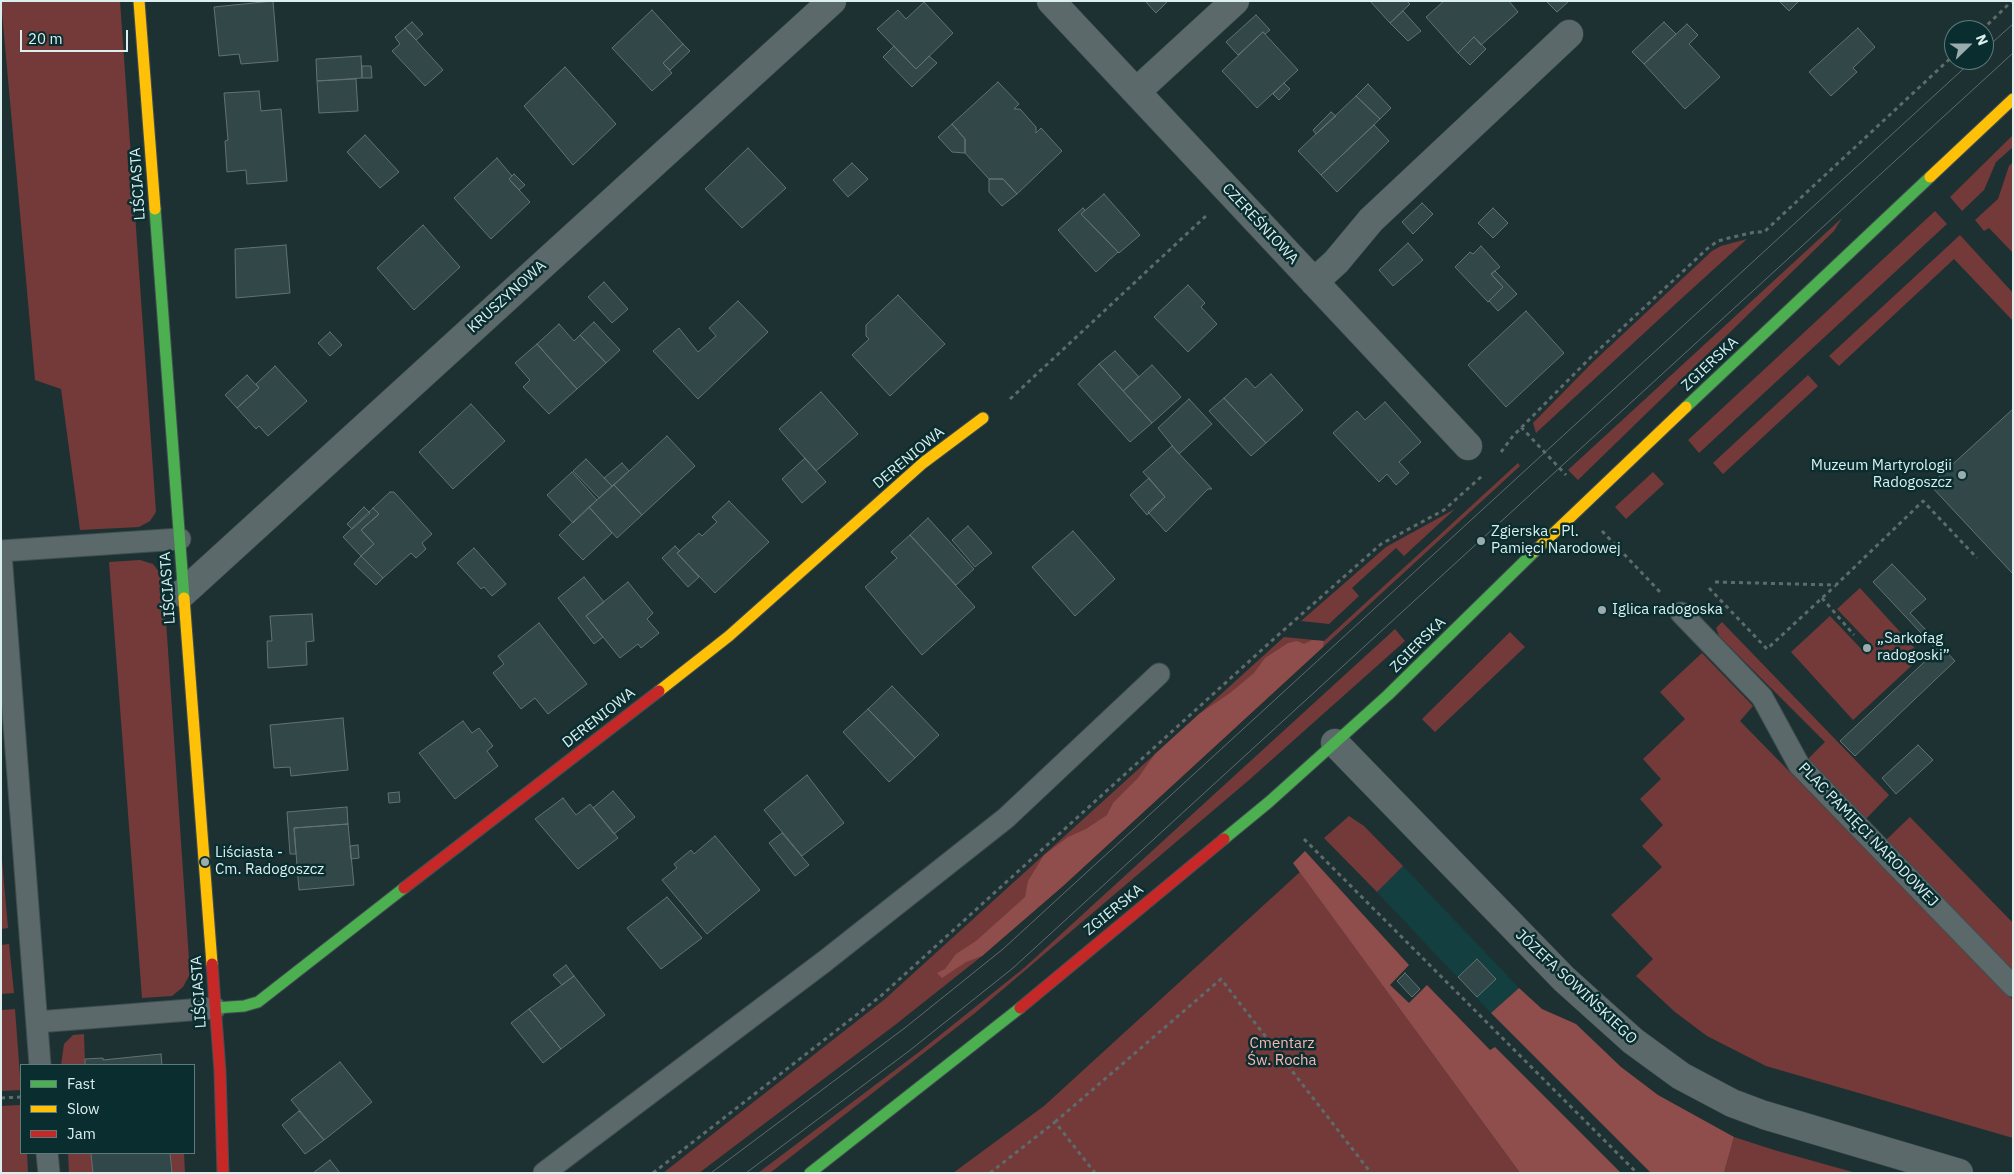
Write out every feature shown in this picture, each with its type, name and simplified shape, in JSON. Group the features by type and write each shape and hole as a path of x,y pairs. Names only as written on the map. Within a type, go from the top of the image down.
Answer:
{"street":[{"name":"LIŚCIASTA","path":"139,1 220,1071 223,1173"},
{"name":"KRUSZYNOWA","path":"184,594 832,1"},
{"name":"CZEREŚNIOWA","path":"1051,1 1468,446"},
{"path":"1137,91 1235,1"},
{"path":"1314,282 1336,262 1370,220 1569,34"},
{"name":"ZGIERSKA","path":"810,1173 984,1037 1269,802 1388,695 1563,523 2013,100"},
{"name":"DERENIOWA","path":"215,1008 244,1006 258,1002 730,636 923,463 982,418"},
{"name":"JÓZEFA SOWIŃSKIEGO","path":"1335,743 1564,979 1633,1041 1681,1076 1732,1103 1764,1115 1960,1173"}],"lane":[{"path":"40,1064 1,552 180,539"},
{"name":"PLAC PAMIĘCI NARODOWEJ","path":"1681,614 1762,697 1799,765 2013,986"},
{"path":"544,1173 825,961 1006,818 1159,674"},
{"path":"37,1022 215,1008"},
{"path":"47,1154 49,1173"}],"path":[{"path":"1992,20 2012,1"},
{"path":"1499,455 1521,427 1590,358 1708,248 1718,241 1755,232 1764,232 1944,65"},
{"path":"982,418 1015,396 1230,192"},
{"path":"1521,427 1565,473"},
{"path":"653,1173 882,995 1270,642 1381,544 1444,510 1485,473"},
{"path":"1709,588 1767,650 1923,501 1976,558"},
{"path":"1604,531 1681,614"},
{"path":"1715,582 1836,585"},
{"path":"1822,598 1854,635"},
{"path":"1304,839 1637,1173"},
{"path":"990,1173 1055,1122 1221,979 1371,1173"},
{"path":"1,1098 20,1097"},
{"path":"1055,1122 1095,1173"}],"shaded area":[{"path":"1312,640 1324,641 1323,647 1063,886 982,956 966,962 942,978 937,973 945,969 956,954 976,941 1025,897 1028,881 1044,855 1068,837 1086,829 1107,815 1113,803 1138,778 1155,754 1199,714 1230,693 1254,673 1265,658 1288,643 1297,641 1304,644"},
{"path":"1305,851 1409,965 1390,985 1409,1003 1427,985 1490,1050 1495,1047 1621,1173 1520,1173 1293,863"},
{"path":"1403,866 1519,988 1491,1013 1377,892"},
{"path":"1519,988 1542,1009 1576,1024 1621,1067 1658,1095 1734,1137 1724,1173 1651,1173 1491,1013"}],"green space":[{"path":"1,1 120,1 156,512 150,521 139,527 80,530 61,389 35,380"},
{"path":"2013,135 2013,147 1996,162 1984,190 1962,211 1950,197"},
{"path":"2013,162 2013,253 1989,228 1984,231 1975,220 1998,199 2009,166"},
{"path":"1935,211 1947,224 1699,453 1688,440"},
{"path":"1842,218 1834,231 1578,480 1568,470"},
{"path":"1960,235 2013,293 2013,321 1954,259 1839,366 1829,356"},
{"path":"1747,239 1536,433 1533,423 1593,362 1712,251 1721,246"},
{"path":"1808,375 1818,386 1723,474 1713,463"},
{"path":"1518,463 1520,466 1063,886 982,956 895,1025 699,1173 663,1173 885,999 1284,637 1324,641"},
{"path":"1653,472 1664,484 1626,519 1615,507"},
{"path":"1455,509 1404,556 1396,548 1352,588 1359,596 1329,624 1301,621 1386,547"},
{"path":"140,560 153,564 163,577 190,974 183,987 172,996 142,998 109,562"},
{"path":"1860,588 1922,656 1853,720 1791,652 1830,616 1867,655 1874,648 1837,609"},
{"path":"1722,622 1889,795 1865,820 1807,760 1825,742 1719,636 1716,628"},
{"path":"1395,629 1405,641 1249,780 975,1013 770,1173 758,1173 919,1052 1024,968"},
{"path":"1510,632 1525,647 1435,732 1422,719"},
{"path":"1702,653 1753,706 1740,721 2013,1000 2013,1138 1766,1066 1707,1036 1675,1012 1636,976 1653,959 1611,915 1662,867 1642,846 1663,825 1640,799 1661,779 1643,759 1685,719 1660,692"},
{"path":"1349,816 1364,826 1403,866 1377,892 1324,838"},
{"path":"1910,817 2013,923 2013,970 1886,840"},
{"path":"1,849 8,928 1,929"},
{"name":"Cmentarz Św. Rocha","path":"1300,872 1520,1173 953,1173 1044,1106"},
{"path":"9,944 14,993 1,994 1,945"},
{"path":"15,1009 20,1090 1,1091 1,1010"},
{"path":"84,1034 85,1064 61,1064 64,1044 73,1035"},
{"path":"20,1105 20,1154 27,1154 28,1173 1,1173 1,1106"},
{"path":"1734,1137 1774,1150 1856,1173 1724,1173"},
{"path":"68,1154 91,1154 93,1173 69,1173"},
{"path":"170,1154 184,1154 185,1173 172,1173"}],"building":[{"path":"273,1 278,61 241,64 239,54 219,56 214,7"},
{"path":"1145,1 1168,1 1156,13"},
{"path":"1370,1 1407,1 1410,4 1390,23"},
{"path":"1444,1 1509,1 1518,12 1481,45 1474,37 1458,53 1426,17"},
{"path":"1546,1 1569,1 1557,12"},
{"path":"1779,1 1799,1 1789,11"},
{"path":"924,2 953,33 916,69 877,29 898,10 906,19"},
{"path":"652,10 683,44 663,63 672,73 652,91 612,48"},
{"path":"1403,11 1421,31 1408,41 1390,23"},
{"path":"1256,15 1270,30 1265,34 1263,32 1238,55 1226,42"},
{"path":"412,22 423,34 416,40 405,28"},
{"path":"1664,22 1676,34 1644,64 1632,52"},
{"path":"1687,24 1698,35 1689,44 1720,77 1685,109 1644,64"},
{"path":"405,28 443,70 425,86 392,51 400,44 395,37"},
{"path":"1858,28 1875,47 1853,68 1857,72 1831,96 1809,72"},
{"path":"1263,32 1298,70 1257,108 1222,71"},
{"path":"1474,37 1486,49 1470,65 1458,53"},
{"path":"683,44 690,51 670,70 663,63"},
{"path":"894,46 916,69 929,56 937,63 912,87 883,57"},
{"path":"361,56 362,78 317,81 316,59"},
{"path":"362,66 371,66 372,78 362,78"},
{"path":"565,67 616,124 573,165 524,106"},
{"path":"356,79 358,111 319,113 317,81"},
{"path":"998,82 1019,104 1014,109 1020,109 1036,127 1036,133 1041,128 1062,151 1017,194 1003,179 989,179 965,153 965,139 952,124"},
{"path":"1284,83 1290,89 1279,100 1273,94"},
{"path":"1368,84 1391,108 1380,119 1356,96"},
{"path":"259,91 261,111 281,109 287,181 247,184 246,170 227,172 225,141 228,140 224,93"},
{"path":"1356,96 1380,119 1321,175 1298,151"},
{"path":"1331,112 1336,116 1316,134 1313,130"},
{"path":"952,124 965,139 965,153 952,152 938,137"},
{"path":"1374,125 1389,141 1337,192 1321,175"},
{"path":"365,135 399,172 380,188 347,152"},
{"path":"748,148 786,188 742,228 705,189"},
{"path":"497,158 512,176 509,179 530,202 491,239 454,198"},
{"path":"852,163 868,179 848,197 833,180"},
{"path":"514,174 525,185 519,190 509,179"},
{"path":"989,179 1003,179 1017,194 1002,206 989,192"},
{"path":"1104,194 1140,235 1119,253 1081,214"},
{"path":"1422,203 1433,214 1413,234 1402,222"},
{"path":"1083,208 1085,210 1081,214 1118,252 1096,272 1058,230"},
{"path":"1493,208 1508,223 1493,238 1478,223"},
{"path":"423,225 460,267 414,310 377,268"},
{"path":"1408,243 1423,260 1393,286 1379,270"},
{"path":"286,245 290,293 236,298 235,249"},
{"path":"1481,246 1500,267 1491,274 1503,287 1488,302 1455,267 1470,252 1473,254"},
{"path":"1495,271 1517,294 1498,311 1489,301 1503,287 1491,274"},
{"path":"604,282 628,309 612,323 588,297"},
{"path":"1188,285 1205,303 1201,307 1217,324 1188,352 1154,317"},
{"path":"898,295 945,344 890,396 852,355 869,339 866,336 866,325"},
{"path":"738,301 768,332 698,399 653,351 679,328 698,352 716,336 709,328"},
{"path":"1526,311 1564,353 1506,407 1468,365"},
{"path":"594,322 620,350 606,363 580,335"},
{"path":"559,324 574,341 580,335 606,363 577,389 537,344"},
{"path":"330,332 342,345 330,356 318,343"},
{"path":"537,344 577,389 549,414 523,387 530,380 515,363"},
{"path":"1115,351 1139,377 1123,391 1099,364"},
{"path":"1099,364 1152,423 1130,442 1078,384"},
{"path":"1152,365 1181,397 1152,423 1123,391"},
{"path":"275,366 307,401 268,436 259,426 256,429 237,408 259,388 256,384"},
{"path":"1271,374 1303,410 1266,443 1224,398 1246,378 1255,388"},
{"path":"247,375 259,388 237,408 225,395"},
{"path":"821,392 858,434 816,471 779,429"},
{"path":"1224,398 1266,443 1251,456 1209,411"},
{"path":"1189,399 1212,424 1179,454 1158,428"},
{"path":"1385,402 1421,442 1399,462 1409,473 1396,485 1387,474 1379,482 1333,433 1357,411 1365,420"},
{"path":"471,404 505,441 453,489 419,452"},
{"path":"2013,409 2013,574 1930,485"},
{"path":"667,436 695,466 642,515 614,485"},
{"path":"1172,446 1212,489 1208,489 1166,532 1148,512 1165,497 1143,472"},
{"path":"805,458 826,482 802,503 782,479"},
{"path":"586,459 612,486 599,498 573,471"},
{"path":"622,463 629,471 612,486 604,478"},
{"path":"572,472 597,500 573,523 547,495"},
{"path":"1149,478 1165,497 1147,515 1130,495"},
{"path":"614,485 642,515 617,538 589,507"},
{"path":"390,492 394,492 432,534 422,543 426,549 416,558 411,553 383,578 361,556 374,544 361,530 379,514 373,508"},
{"path":"729,501 769,542 715,593 677,553 699,533 702,536 717,522 712,517"},
{"path":"364,507 370,513 352,529 347,524"},
{"path":"589,507 612,533 583,560 559,535"},
{"path":"373,508 379,514 361,530 374,544 361,556 343,537"},
{"path":"928,518 974,569 956,585 910,535"},
{"path":"968,526 992,553 975,567 952,540"},
{"path":"1073,531 1115,579 1075,616 1032,567"},
{"path":"910,535 975,607 922,655 865,587 897,558 891,552"},
{"path":"675,546 680,551 677,553 699,577 688,587 662,558"},
{"path":"474,548 506,584 492,596 484,587 481,589 457,563"},
{"path":"361,556 383,578 376,585 354,564"},
{"path":"1892,564 1926,599 1910,613 1955,661 1855,756 1840,741 1937,650 1873,582"},
{"path":"584,577 604,602 586,616 603,637 594,644 558,598"},
{"path":"628,582 653,613 647,619 659,633 641,648 638,644 620,658 586,616"},
{"path":"312,614 314,641 306,642 307,665 268,668 267,641 272,641 270,616"},
{"path":"539,623 587,684 548,714 535,698 521,709 493,673 504,664 498,656"},
{"path":"892,686 939,735 915,758 868,709"},
{"path":"868,709 915,758 889,782 843,732"},
{"path":"343,718 348,770 291,776 290,767 274,768 270,725"},
{"path":"463,721 472,733 479,728 493,746 487,751 498,766 455,799 419,753"},
{"path":"1918,745 1933,760 1896,794 1882,778"},
{"path":"807,775 844,823 802,856 764,810"},
{"path":"613,791 635,817 614,834 593,808"},
{"path":"399,792 400,802 389,803 388,793"},
{"path":"563,798 576,815 590,804 618,838 578,869 535,819"},
{"path":"347,807 348,824 294,828 296,854 290,854 287,812"},
{"path":"348,824 354,885 299,890 294,828"},
{"path":"782,833 809,865 795,876 769,843"},
{"path":"715,836 760,890 707,934 662,880 677,868 674,864 691,850 694,854"},
{"path":"358,845 359,858 351,859 350,846"},
{"path":"667,897 702,938 661,969 627,928"},
{"path":"1477,959 1496,979 1477,997 1458,977"},
{"path":"566,965 574,976 562,985 553,975"},
{"path":"1405,973 1420,989 1412,997 1397,981"},
{"path":"574,976 605,1015 561,1049 529,1009"},
{"path":"529,1009 561,1049 543,1063 511,1023"},
{"path":"161,1054 162,1064 85,1064 85,1059 103,1058 103,1060"},
{"path":"340,1062 372,1102 324,1140 291,1100"},
{"path":"299,1111 324,1140 305,1154 282,1125"},
{"path":"91,1154 170,1154 172,1173 93,1173"},
{"path":"330,1160 340,1173 313,1173"}],"tram line":[{"path":"1994,41 2013,24"},
{"path":"746,1173 909,1051 1013,968 2013,53"},
{"path":"711,1173 906,1027 1003,949 1962,70"}],"traffic: fast":[{"path":"1686,407 1930,177"},
{"path":"155,209 184,598"},
{"path":"1224,839 1269,802 1388,695 1535,551"},
{"path":"215,1008 244,1006 258,1002 404,888"},
{"path":"810,1173 1020,1008"}],"traffic: slow":[{"path":"139,1 155,209"},
{"path":"1930,177 2013,99"},
{"path":"1535,551 1686,407"},
{"path":"659,691 729,636 923,463 983,418"},
{"path":"184,598 212,964"}],"traffic: jam":[{"path":"404,888 659,691"},
{"path":"1020,1008 1224,839"},
{"path":"212,964 220,1071 223,1173"}],"place":[{"name":"Muzeum Martyrologii Radogoszcz","path":"1962,475"},
{"name":"Zgierska - Pl. Pamięci Narodowej","path":"1481,541"},
{"name":"Iglica radogoska","path":"1602,610"},
{"name":"„Sarkofag radogoski”","path":"1867,648"},
{"name":"Liściasta - Cm. Radogoszcz","path":"205,862"}]}
